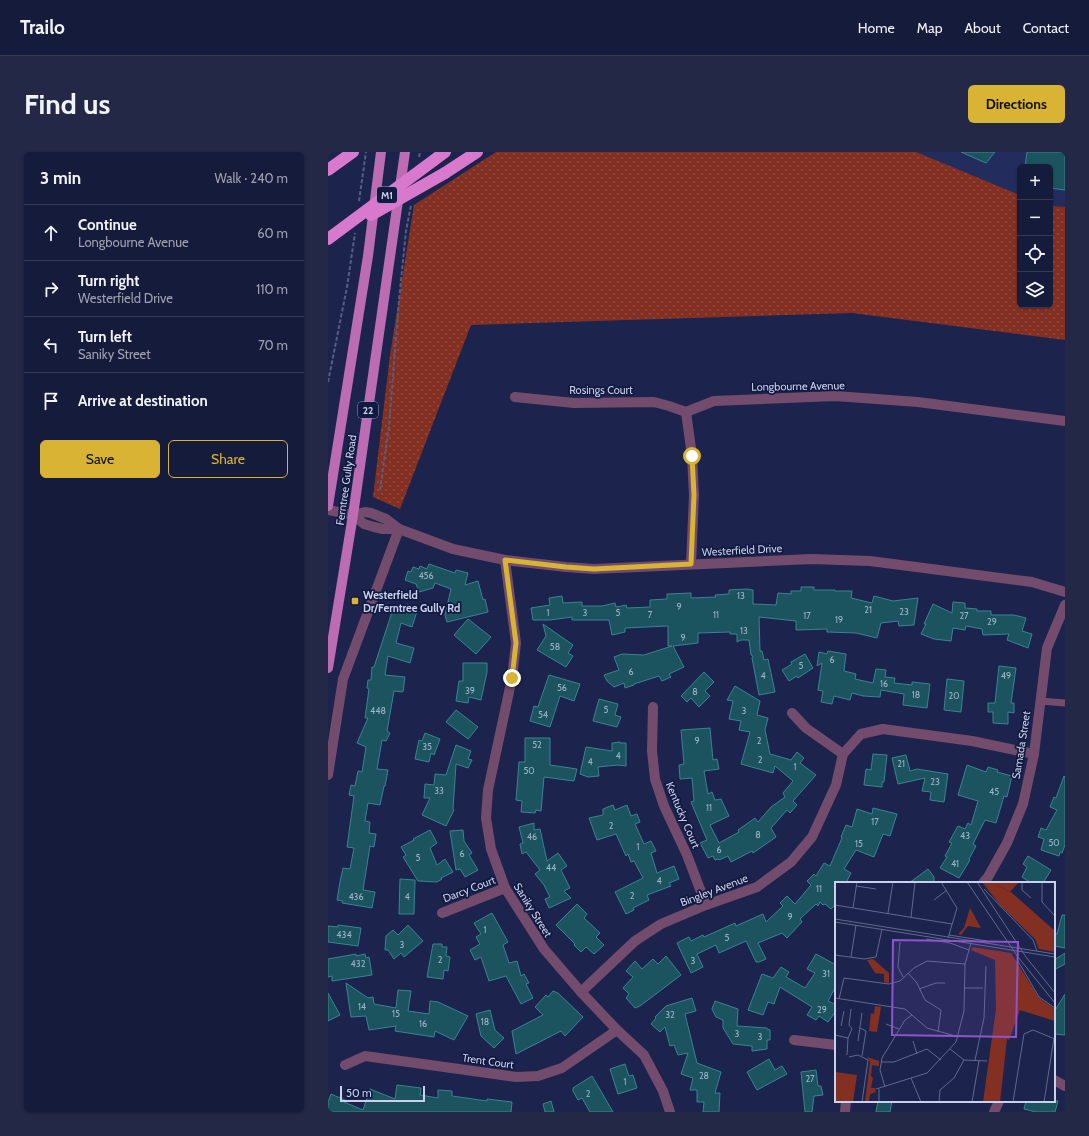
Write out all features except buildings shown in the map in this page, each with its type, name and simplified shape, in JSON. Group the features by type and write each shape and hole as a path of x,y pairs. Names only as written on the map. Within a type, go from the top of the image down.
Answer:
{"highway":[{"path":"328,170 353,152"},
{"name":"M1","path":"328,239 445,152"},
{"path":"328,239 444,173 477,152"}],"main road":[{"name":"Ferntree Gully Road","path":"328,506 368,256 381,152"},
{"name":"Ferntree Gully Road","path":"328,668 353,515 405,152"}],"street":[{"name":"Longbourne Avenue","path":"686,412 714,401 835,396 918,402 1065,421"},
{"name":"Rosings Court","path":"515,397 574,403 654,402 686,412"},
{"path":"686,412 692,456 694,495 691,564"},
{"name":"Westerfield Drive","path":"328,510 353,515 365,512 371,513 386,519 399,529 453,549 505,560 566,567 594,569 811,558 870,561 1032,582 1065,592"},
{"path":"328,775 343,679 399,529"},
{"name":"Saniky Street","path":"505,560 516,643 512,678 488,790 486,818 491,849 505,888 544,949 581,992 617,1030 644,1055 663,1091 670,1112"},
{"name":"Samada Street","path":"984,882 1007,843 1023,804 1034,754 1048,648 1065,605"},
{"name":"Kentucky Court","path":"653,707 652,751 655,779 664,806 687,855 706,905"},
{"path":"792,713 806,728 843,754"},
{"name":"Bingley Avenue","path":"581,992 635,942 661,924 706,905 757,887 791,862 812,837 836,785 843,754 861,734 883,729 972,741 1034,754"},
{"name":"Darcy Court","path":"442,913 505,888"},
{"name":"Trent Court","path":"345,1065 365,1056 516,1077 538,1076 562,1068 617,1030"},
{"path":"794,1040 835,1045"},
{"path":"1055,1081 1065,1086"},
{"path":"845,1112 846,1102"},
{"path":"994,1112 999,1102"}],"lane":[{"path":"1040,701 1065,703"}],"path":[{"path":"359,205 366,152"},
{"path":"419,159 420,152"},
{"path":"380,490 389,426 399,300 406,231 411,202"},
{"path":"328,382 347,287 356,228"}],"shaded area":[{"path":"496,152 916,152 1017,194 1017,308 1053,308 1053,206 1065,207 1065,340 852,313 471,325 400,509 373,497 390,355 414,205"},
{"path":"916,152 1065,152 1065,208 1053,206 1053,164 1017,164 1017,194"}],"place":[{"name":"Westerfield Dr/Ferntree Gully Rd","path":"355,601"}],"route":[{"path":"512,678 516,643 505,560 594,569 691,564 694,495 692,456"}]}
